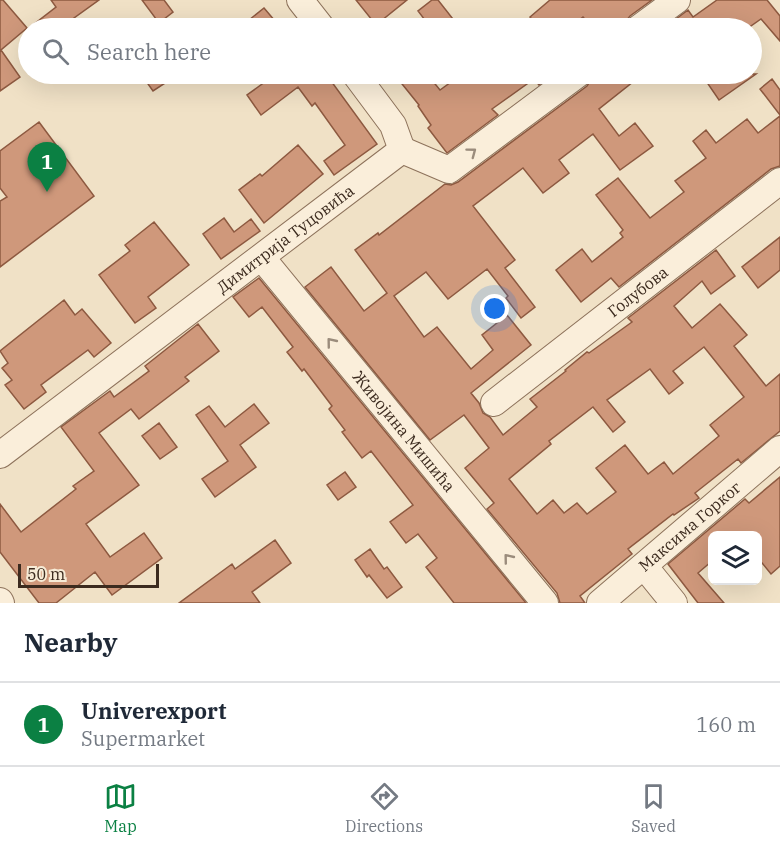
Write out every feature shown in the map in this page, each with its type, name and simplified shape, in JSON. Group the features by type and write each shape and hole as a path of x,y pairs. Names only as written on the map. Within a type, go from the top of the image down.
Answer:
{"street":[{"path":"300,0 314,18"},
{"path":"653,18 677,0"},
{"path":"362,84 393,125 402,150 449,170 565,84"},
{"name":"Димитрија Туцовића","path":"0,455 402,150"},
{"name":"Голубова","path":"494,403 780,181"},
{"name":"Живојина Мишића","path":"262,258 545,603"},
{"name":"Максима Горког","path":"600,603 780,449"},
{"path":"644,566 674,603"}],"building":[{"path":"0,0 3,0 18,18 18,36 1,50 18,74 18,78 0,91"},
{"path":"51,0 99,0 74,18 42,18 56,7"},
{"path":"142,0 164,0 173,12 165,18 155,18"},
{"path":"356,0 407,0 385,18 370,18"},
{"path":"432,0 438,0 452,18 423,18 418,11"},
{"path":"550,0 652,0 628,18 530,17"},
{"path":"717,0 767,0 780,16 780,41 762,18 677,18 688,10 693,17"},
{"path":"264,8 272,18 252,18"},
{"path":"772,79 780,90 780,115 760,89"},
{"path":"148,84 164,84 153,91"},
{"path":"262,84 333,84 377,144 334,175 324,161 345,145 315,103 312,106 298,87 261,115 247,95"},
{"path":"402,84 435,84 440,90 448,84 527,84 492,109 498,115 447,153 428,128 431,125"},
{"path":"588,84 630,84 599,109 619,136 635,123 653,146 620,170 593,134 559,160 569,173 543,193 523,168 473,206 515,260 505,268 535,307 521,318 506,298 508,296 487,269 448,299 426,272 394,296 424,337 437,327 471,369 493,350 482,335 507,315 531,345 471,393 483,413 490,417 503,435 537,407 530,399 587,352 589,353 632,322 628,318 716,250 735,276 711,294 702,281 674,306 692,328 720,304 747,335 734,346 766,386 780,374 780,431 741,463 738,459 695,493 699,498 673,514 628,549 632,554 580,596 585,603 560,603 557,593 487,509 494,503 465,468 489,448 464,415 430,440 305,287 331,267 364,311 387,293 355,250 378,233 379,235 445,184 451,185 458,182","holes":["704,347 744,397 710,425 719,436 673,474 664,462 648,474 625,445 596,468 616,492 587,514 577,503 564,513 553,500 537,514 509,479 551,444 549,441 593,407 613,432 625,422 607,400 650,369 669,394 683,383 673,371"]},
{"path":"708,84 742,84 719,100"},
{"path":"780,116 780,166 771,169 619,287 611,278 581,302 556,270 582,249 592,262 623,237 620,233 623,230 596,195 618,178 650,218 684,192 675,181 706,158 693,141 706,130 716,143 747,119 758,133"},
{"path":"39,122 94,196 0,267 0,201 7,197 0,188 0,151"},
{"path":"298,145 323,174 264,223 239,190 260,174 262,176"},
{"path":"224,218 234,232 251,219 260,231 221,259 203,234"},
{"path":"154,222 189,265 148,297 156,308 135,323 99,275 130,251 125,245"},
{"path":"780,237 780,270 758,288 742,267"},
{"path":"259,278 526,603 454,603 426,567 437,558 418,534 406,543 390,522 413,505 371,451 362,458 342,432 345,430 329,409 332,406 304,369 302,371 287,352 293,347 262,307 249,317 233,297"},
{"path":"64,300 75,315 82,309 111,343 94,357 88,350 41,385 46,392 24,409 5,385 12,380 2,368 8,363 0,351"},
{"path":"198,324 219,351 185,377 189,381 139,419 131,409 99,433 139,485 86,524 110,557 144,533 162,558 112,595 95,572 56,603 39,603 0,552 0,504 21,532 76,489 73,486 94,471 61,427 110,391 114,397 149,371 145,366"},
{"path":"254,404 269,423 240,445 256,467 215,497 202,479 228,461 196,415 209,406 225,427"},
{"path":"159,423 177,447 160,459 142,436"},
{"path":"345,472 356,487 338,500 327,485"},
{"path":"780,477 780,566 771,574 762,563 762,531 708,531 708,564 698,573 724,603 698,603 668,564 745,499 749,503"},
{"path":"275,540 291,563 252,592 260,603 179,603 232,564 235,569"},
{"path":"370,549 384,569 387,567 402,587 387,598 355,560"}],"place":[{"name":"Univerexport","path":"47,192"}]}
